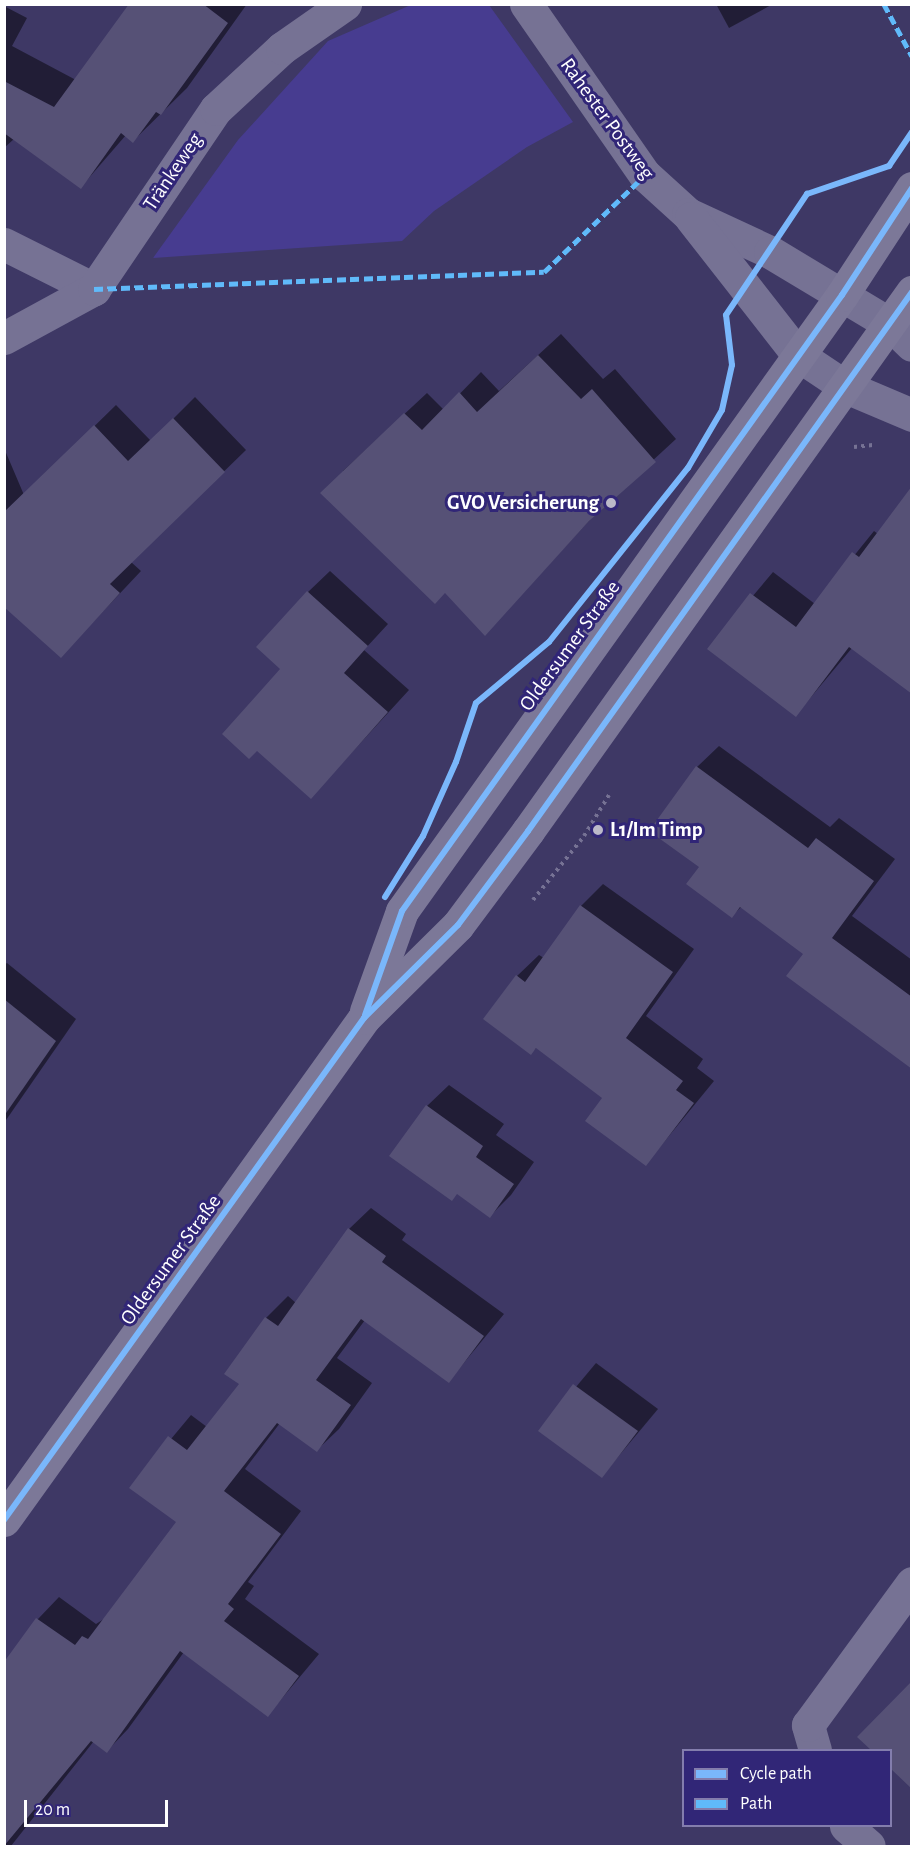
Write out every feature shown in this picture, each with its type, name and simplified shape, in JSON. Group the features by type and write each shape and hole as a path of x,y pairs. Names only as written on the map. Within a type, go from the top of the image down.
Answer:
{"main road":[{"name":"Oldersumer Straße","path":"364,1018 402,911 842,295 912,188"},
{"name":"Oldersumer Straße","path":"4,1520 364,1018 458,925 846,387 901,335 912,292"}],"street":[{"name":"Tränkeweg","path":"4,338 94,290 216,109 282,48 345,4"},
{"name":"Rahester Postweg","path":"526,4 645,175 688,214 770,252 842,295 901,335"},
{"path":"688,214 798,356 846,387 912,415"},
{"path":"4,244 94,290"},
{"path":"815,1749 808,1725 912,1584"},
{"path":"847,1827 868,1846"}],"shaded area":[{"path":"413,4 489,5 573,122 527,147 434,211 402,241 153,258 238,140 328,41"}],"building":[{"path":"129,4 203,4 228,23 161,115 156,112 133,143 121,133 81,189 4,133 4,81 54,107"},
{"path":"538,355 581,399 592,389 656,462 589,521 485,636 445,593 435,604 320,493 404,413 422,430 459,392 477,412"},
{"path":"173,418 225,472 110,584 120,593 61,658 4,607 4,512 94,425 128,461"},
{"path":"912,486 912,694 849,647 796,717 707,649 750,593 796,627 852,552 859,557"},
{"path":"307,591 368,646 344,673 388,712 311,799 257,751 249,759 222,734 280,669 256,647"},
{"path":"696,766 808,848 816,838 874,881 832,938 912,997 912,1069 786,976 803,954 740,907 732,918 686,884 699,867 649,831"},
{"path":"580,905 673,972 626,1038 683,1081 676,1090 694,1103 646,1166 585,1121 602,1098 536,1048 531,1055 483,1019 516,975 525,982"},
{"path":"4,999 56,1041 4,1116"},
{"path":"426,1105 483,1146 476,1157 514,1184 490,1218 457,1194 452,1201 389,1156"},
{"path":"348,1228 386,1256 382,1262 484,1336 449,1383 361,1319 316,1380 351,1405 317,1452 277,1423 224,1491 281,1534 228,1604 234,1609 224,1621 299,1676 268,1717 180,1651 107,1753 91,1741 4,1846 4,1662 36,1618 75,1645 82,1636 88,1639 176,1522 129,1488 168,1436 187,1450 239,1384 224,1374 265,1317 278,1326"},
{"path":"573,1384 638,1431 602,1478 538,1431"},
{"path":"912,1681 912,1789 892,1770 892,1749 870,1749 857,1737"}],"marked path":[{"path":"884,4 912,56"},
{"path":"94,289 544,272 645,175"}],"cycle path":[{"path":"385,897 423,836 456,762 476,703 549,642 688,468 722,410 732,365 726,315 807,194 889,166 912,132"},
{"path":"365,1015 402,911 842,295 912,188"},
{"path":"4,1520 364,1018 458,925 528,831 912,292"}],"place":[{"name":"GVO Versicherung","path":"611,503"},
{"name":"L1/Im Timp","path":"598,830"}]}
